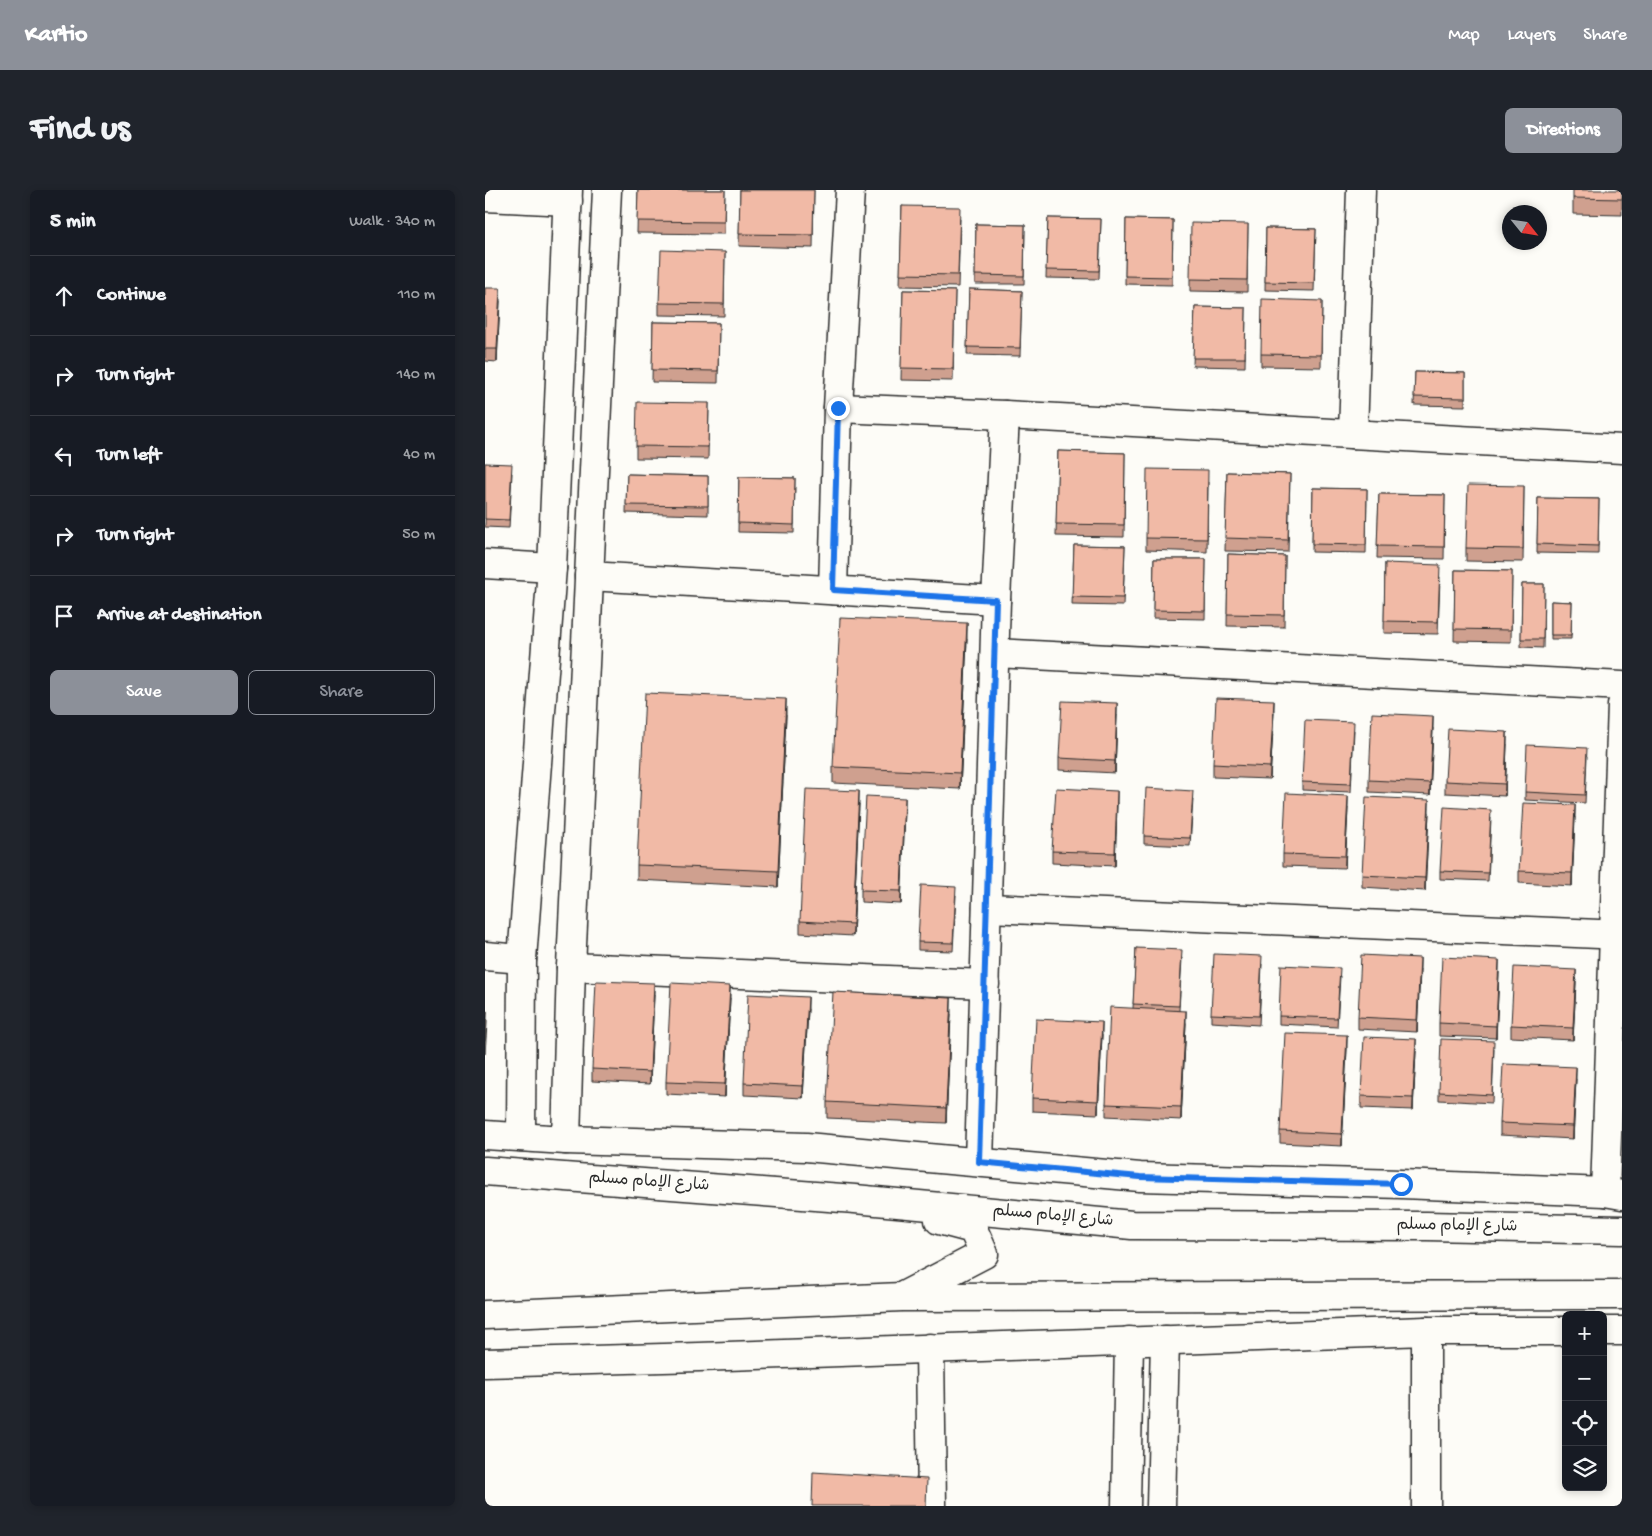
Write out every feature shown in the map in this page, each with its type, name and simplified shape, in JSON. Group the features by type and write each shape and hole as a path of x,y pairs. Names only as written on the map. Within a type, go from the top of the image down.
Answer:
{"street":[{"path":"566,1140 571,967 607,190"},
{"path":"833,590 838,408 850,190"},
{"path":"1353,434 1361,190"},
{"path":"485,197 568,196 552,568 522,958 521,1137"},
{"path":"838,408 1005,415 1622,449"},
{"path":"979,1162 996,600 1005,415"},
{"path":"485,564 552,568"},
{"path":"589,576 996,600"},
{"path":"995,653 1622,686"},
{"path":"485,1135 566,1140 806,1147 1140,1177 1401,1184 1614,1194 1622,705"},
{"path":"987,908 1618,935"},
{"path":"485,956 522,958"},
{"path":"571,967 985,984"},
{"name":"شارع الإمام مسلم","path":"485,1171 855,1199 1132,1225 1417,1226 1622,1230"},
{"path":"855,1199 973,1229 984,1254 902,1297"},
{"path":"485,1315 902,1297 1622,1295"},
{"path":"1426,1330 1426,1506"},
{"path":"485,1363 1426,1330 1562,1331"},
{"path":"1607,1331 1622,1331"},
{"path":"1161,1506 1165,1340"},
{"path":"1126,1506 1129,1341"},
{"path":"930,1348 932,1506"}],"building":[{"path":"638,190 725,190 724,222 637,221"},
{"path":"740,190 814,190 813,235 739,234"},
{"path":"1573,190 1622,190 1622,199 1573,198"},
{"path":"902,206 960,207 958,275 900,274"},
{"path":"1048,218 1101,219 1099,271 1046,270"},
{"path":"1126,219 1173,220 1172,277 1125,276"},
{"path":"1191,223 1248,224 1247,280 1190,279"},
{"path":"976,224 1025,225 1024,276 975,275"},
{"path":"1266,228 1316,229 1314,283 1265,282"},
{"path":"661,250 725,252 724,304 659,303"},
{"path":"485,288 500,288 497,349 485,349"},
{"path":"969,289 1022,291 1020,348 967,347"},
{"path":"903,290 955,291 953,369 901,368"},
{"path":"1262,299 1322,301 1321,355 1261,354"},
{"path":"1195,307 1246,308 1245,358 1193,358"},
{"path":"653,322 719,323 718,371 652,370"},
{"path":"1415,372 1465,373 1465,398 1414,397"},
{"path":"637,402 709,403 708,447 636,446"},
{"path":"1058,451 1125,453 1124,525 1056,524"},
{"path":"485,463 512,464 509,520 485,519"},
{"path":"1147,469 1208,470 1207,539 1146,538"},
{"path":"1227,472 1290,474 1288,540 1225,538"},
{"path":"627,474 708,476 708,506 626,505"},
{"path":"739,477 795,478 794,525 738,523"},
{"path":"1468,485 1524,486 1523,549 1466,548"},
{"path":"1313,488 1367,489 1366,545 1312,544"},
{"path":"1379,494 1445,495 1444,547 1377,546"},
{"path":"1538,498 1599,499 1598,546 1537,544"},
{"path":"1074,545 1125,546 1123,598 1072,597"},
{"path":"1228,554 1285,556 1284,615 1227,614"},
{"path":"1154,559 1206,559 1205,611 1153,610"},
{"path":"1385,563 1440,565 1438,622 1384,621"},
{"path":"1455,570 1512,571 1511,630 1454,629"},
{"path":"1522,584 1544,584 1543,639 1521,639"},
{"path":"1551,601 1572,602 1571,635 1551,635"},
{"path":"840,618 967,623 960,773 833,767"},
{"path":"645,693 786,699 778,871 637,865"},
{"path":"1216,698 1274,700 1270,767 1213,764"},
{"path":"1062,701 1117,703 1115,761 1059,758"},
{"path":"1372,713 1433,716 1430,783 1369,780"},
{"path":"1305,720 1354,722 1351,784 1302,782"},
{"path":"1448,729 1507,732 1505,784 1445,781"},
{"path":"1527,745 1587,748 1585,795 1525,792"},
{"path":"1056,788 1117,791 1115,853 1052,851"},
{"path":"1146,788 1193,791 1190,838 1144,836"},
{"path":"806,789 859,791 853,924 800,921"},
{"path":"1286,793 1348,796 1345,856 1283,854"},
{"path":"866,796 905,798 901,891 861,890"},
{"path":"1366,797 1429,800 1425,878 1362,875"},
{"path":"1523,803 1575,805 1572,873 1519,871"},
{"path":"1444,807 1491,810 1488,873 1440,871"},
{"path":"921,885 956,887 953,943 918,942"},
{"path":"1136,948 1182,950 1179,1006 1133,1004"},
{"path":"1214,954 1262,956 1259,1016 1211,1014"},
{"path":"1361,955 1420,958 1417,1020 1358,1017"},
{"path":"1442,957 1499,960 1496,1026 1439,1023"},
{"path":"1281,965 1340,968 1337,1018 1279,1016"},
{"path":"1514,967 1576,970 1573,1028 1511,1025"},
{"path":"596,981 654,983 650,1072 592,1069"},
{"path":"671,983 730,986 725,1084 666,1082"},
{"path":"833,992 951,998 946,1108 827,1102"},
{"path":"748,994 808,997 803,1086 744,1083"},
{"path":"1110,1007 1186,1011 1181,1107 1106,1104"},
{"path":"485,1011 487,1011 485,1041"},
{"path":"1036,1019 1102,1022 1098,1101 1032,1098"},
{"path":"1285,1033 1347,1035 1342,1134 1280,1131"},
{"path":"1364,1037 1416,1039 1413,1098 1361,1096"},
{"path":"1441,1039 1494,1041 1492,1095 1439,1092"},
{"path":"1503,1064 1576,1067 1573,1126 1500,1123"},
{"path":"813,1472 927,1479 926,1506 812,1506"}],"route":[{"path":"838,408 833,590 996,600 979,1162 1140,1177 1401,1184"}]}
